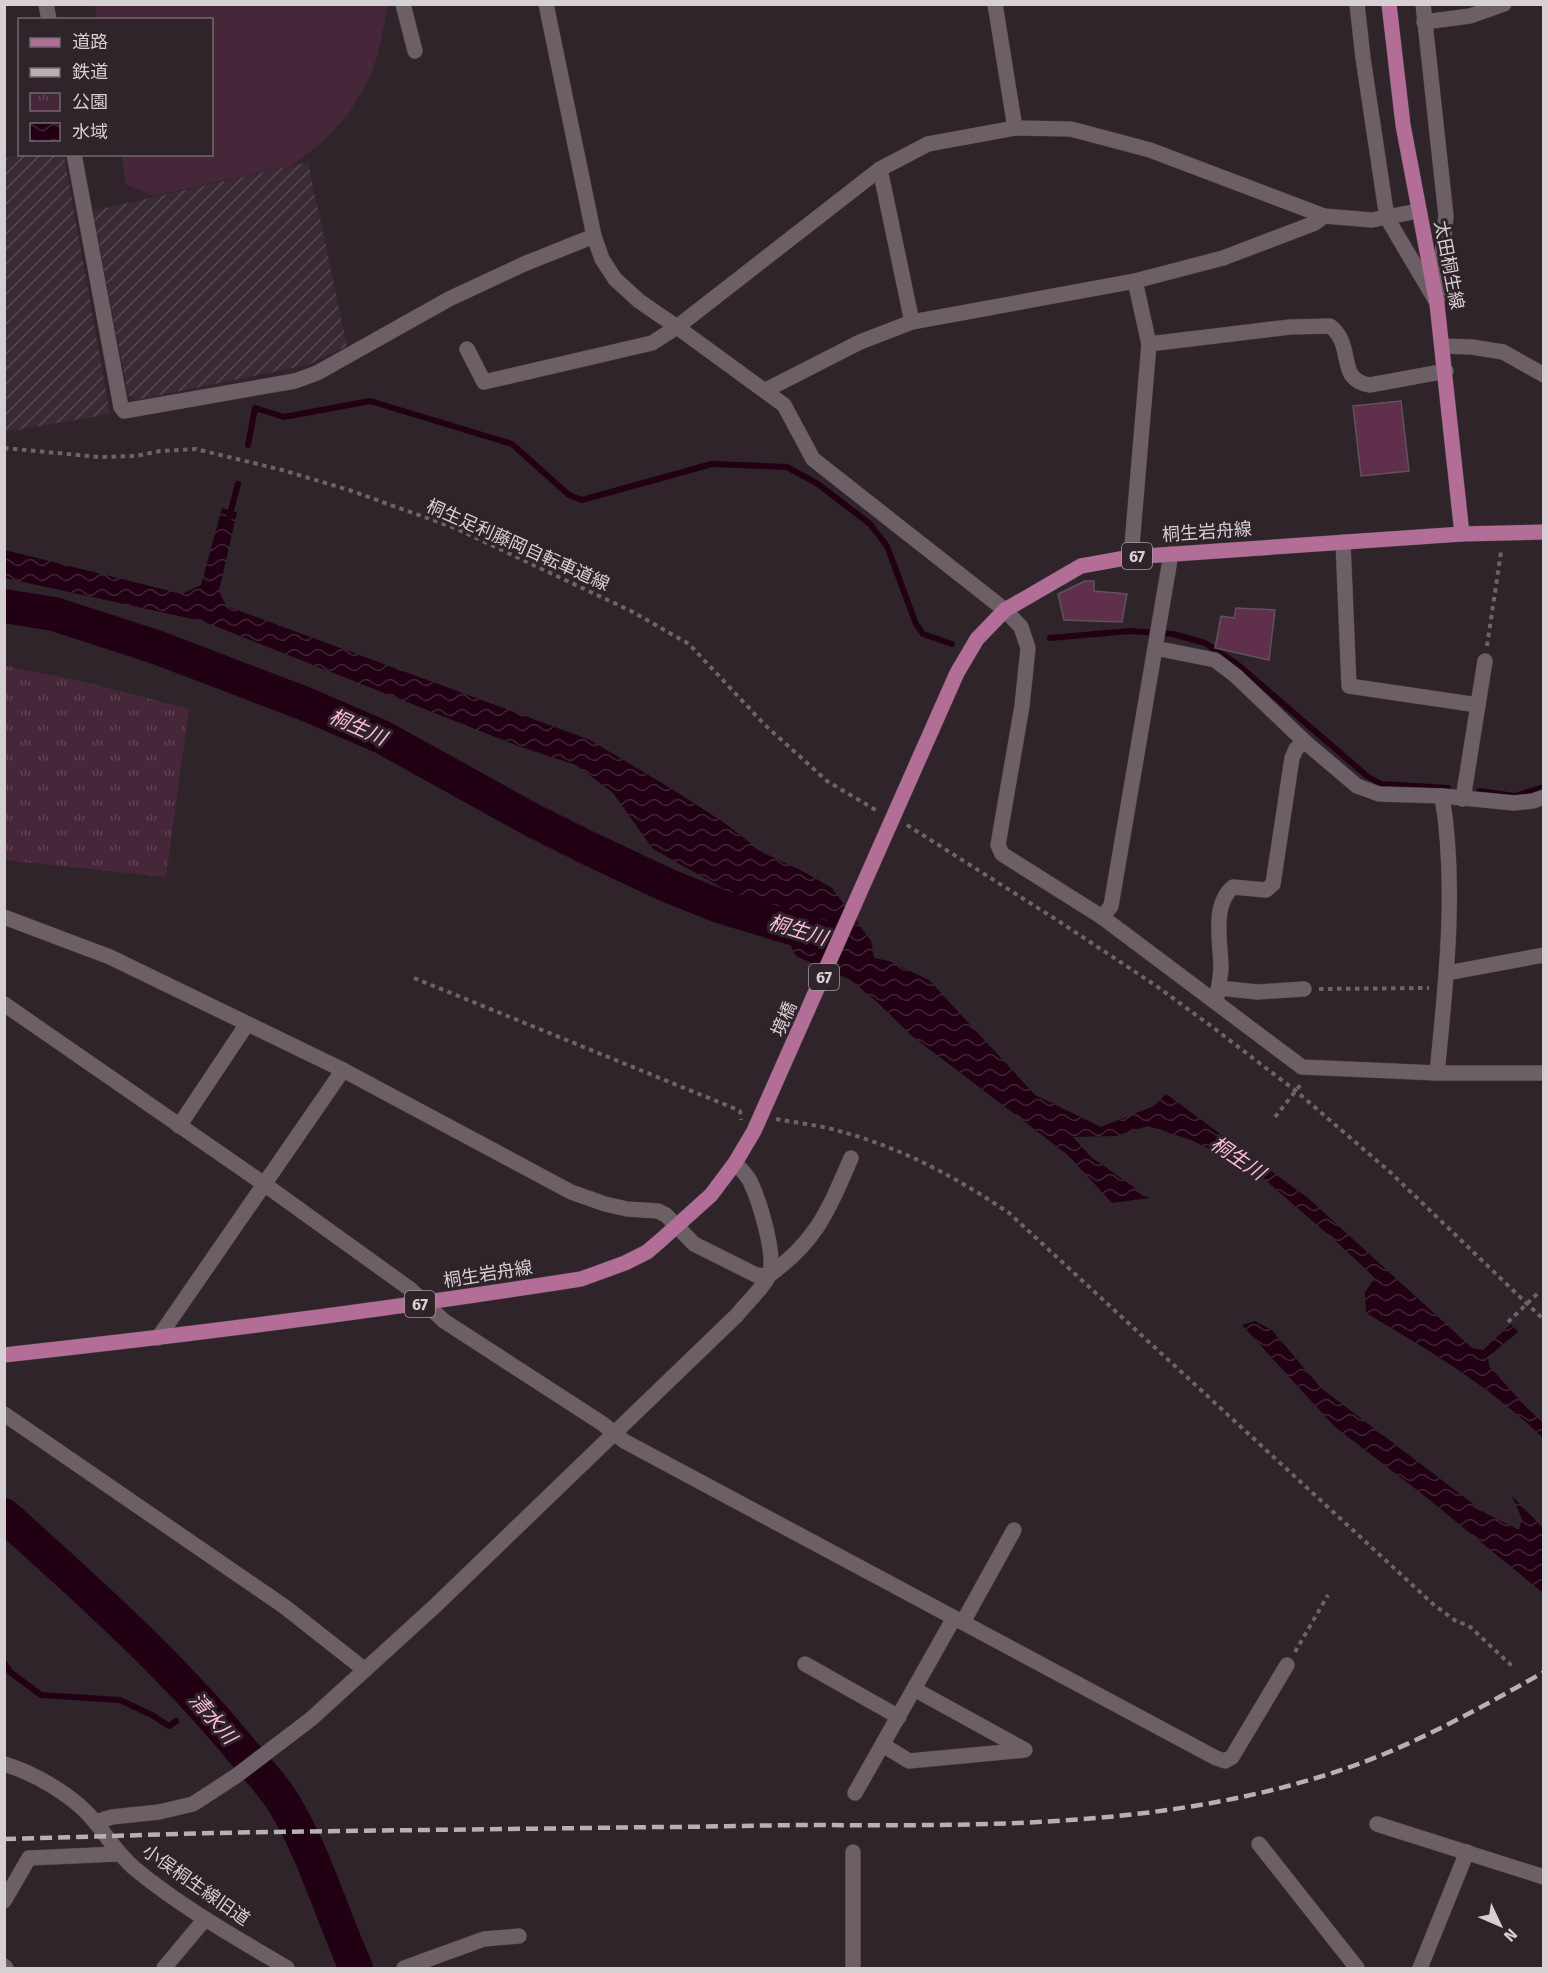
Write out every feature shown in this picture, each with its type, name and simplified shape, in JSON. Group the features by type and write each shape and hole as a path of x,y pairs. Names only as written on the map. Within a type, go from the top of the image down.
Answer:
{"main road":[{"name":"太田桐生線","path":"1389,4 1403,125 1443,346 1462,534"},
{"name":"桐生岩舟線","path":"884,842 957,673 977,639 1005,610 1081,566 1131,557 1171,554 1462,534 1544,532"},
{"name":"境橋","path":"768,1116 884,842"},
{"name":"桐生岩舟線","path":"4,1356 425,1303 581,1279 606,1271 647,1252 711,1195 768,1116"}],"street":[{"path":"403,4 414,51"},
{"path":"546,4 594,236 602,259 615,279 639,301 784,405 813,459 1005,610 1021,627 1028,648 1022,706 999,845 1002,854 1102,917 1218,995 1302,1067 1437,1073 1544,1073"},
{"path":"995,4 1015,128"},
{"path":"1358,4 1363,58 1387,218 1437,304"},
{"path":"1423,4 1446,216 1437,304"},
{"path":"1424,22 1470,16 1504,4"},
{"path":"467,349 484,382 652,343 677,327 880,169 928,144 1015,128 1071,129 1150,150 1324,216 1372,220 1418,211"},
{"path":"74,156 121,407 124,411 296,381 317,373 449,299 524,264 594,236"},
{"path":"880,169 912,322"},
{"path":"766,390 860,342 912,322 1135,281 1223,258 1315,223 1324,216"},
{"path":"1131,557 1149,344 1135,281"},
{"path":"1149,344 1290,327 1330,326 1338,332 1350,377 1358,384 1370,385 1446,371"},
{"path":"1443,346 1472,347 1503,352 1544,375"},
{"path":"1343,542 1350,686 1478,705"},
{"path":"1102,917 1111,906 1171,554"},
{"path":"1155,648 1215,660 1236,676 1304,741 1357,786 1379,794 1442,796 1514,803 1544,797"},
{"path":"1463,799 1485,662"},
{"path":"1218,995 1221,969 1218,928 1224,899 1233,887 1266,890 1273,884 1292,758 1296,749 1304,741"},
{"path":"1437,1073 1446,973 1449,844 1442,796"},
{"path":"4,917 110,957 343,1070 571,1192 627,1209 658,1211 666,1215 694,1244 756,1275 768,1276"},
{"path":"1446,973 1544,955"},
{"path":"1218,995 1304,989"},
{"path":"4,1004 264,1184 410,1289 444,1321 603,1424 613,1433 958,1620 1225,1761 1232,1757 1287,1665"},
{"path":"179,1126 246,1024"},
{"path":"158,1338 343,1070"},
{"path":"96,1822 193,1804 236,1776 311,1719 435,1606 737,1315 768,1276 788,1261 815,1233 828,1213 851,1158"},
{"path":"735,1163 751,1184 760,1211 770,1251 771,1268 768,1276"},
{"path":"4,1414 285,1607 365,1670"},
{"path":"855,1793 914,1689 1014,1530"},
{"path":"805,1664 899,1717"},
{"path":"883,1745 909,1761 1025,1750 914,1689"},
{"name":"小俣桐生線旧道","path":"4,1764 49,1785 79,1806 96,1822 118,1854 159,1887 287,1968"},
{"path":"1377,1824 1544,1877"},
{"path":"1259,1844 1357,1968"},
{"path":"853,1852 853,1968"},
{"path":"1420,1968 1467,1852"},
{"path":"4,1901 29,1858 118,1854"},
{"path":"164,1968 205,1918"},
{"path":"404,1968 484,1939 519,1936"}],"path":[{"name":"桐生足利藤岡自転車道線","path":"4,448 99,457 136,456 160,451 196,449 282,470 349,490 455,528 630,611 689,644 765,725 827,781 882,814"},
{"path":"1485,662 1501,552"},
{"path":"907,825 1155,985 1296,1091 1390,1172 1544,1320"},
{"path":"1304,989 1446,973"},
{"path":"414,978 736,1109 740,1111 742,1126"},
{"path":"1275,1117 1301,1084"},
{"path":"768,1116 838,1131 882,1144 986,1197 1009,1213 1432,1604 1457,1622 1468,1625 1512,1666"},
{"path":"1508,1322 1539,1292"},
{"path":"1287,1665 1328,1595"}],"shaded area":[{"path":"18,155 64,156 110,414 5,432 5,158"},
{"path":"308,162 347,346 307,365 135,400 128,395 93,211"}],"green space":[{"path":"94,4 388,5 373,70 348,115 321,143 293,165 154,196 126,185 121,156 213,156 213,18 97,18"},
{"path":"5,666 81,681 189,709 166,877 5,860"}],"water":[{"path":"222,508 237,512 219,591 226,606 590,740 672,789 723,822 762,852 832,888 871,941 874,958 889,961 929,980 1035,1095 1101,1127 1154,1106 1166,1094 1308,1198 1472,1348 1483,1350 1511,1324 1518,1332 1488,1357 1489,1366 1543,1423 1543,1438 1481,1386 1436,1355 1366,1313 1365,1292 1375,1278 1255,1171 1191,1140 1148,1126 1116,1136 1073,1137 1091,1157 1149,1198 1112,1203 1068,1155 912,1036 851,980 796,956 791,947 795,933 765,912 653,849 613,793 576,765 521,747 202,621 5,578 5,550 182,594 201,585"},
{"path":"1255,1321 1272,1330 1321,1388 1485,1513 1519,1530 1522,1519 1512,1496 1543,1528 1543,1593 1426,1497 1334,1426 1242,1325"}],"building":[{"path":"1401,401 1409,471 1361,476 1353,406"},
{"path":"1085,581 1094,581 1094,591 1127,594 1122,622 1064,620 1058,594"},
{"path":"1236,608 1275,610 1269,660 1215,648 1221,616 1234,618"}],"waterway":[{"path":"248,445 255,408 284,417 370,401 512,444 569,495 582,500 712,464 787,467 818,484 870,524 887,546 916,624 923,634 952,644"},
{"path":"229,518 238,484"},
{"name":"桐生川","path":"4,606 54,614 156,647 308,705 382,737 530,819 669,886 719,906 825,938"},
{"path":"1050,638 1130,631 1173,634 1205,643 1237,664 1367,776 1381,784 1448,788"},
{"path":"1479,791 1515,796 1544,787"},
{"name":"清水川","path":"4,1515 95,1598 183,1684 273,1787 294,1822 314,1863 356,1968"},
{"path":"4,1663 10,1672 41,1695 120,1700 169,1726 176,1721"}],"railway":[{"path":"4,1839 272,1832 952,1825 1087,1819 1155,1812 1221,1801 1288,1786 1353,1766 1427,1735 1544,1672"}]}
